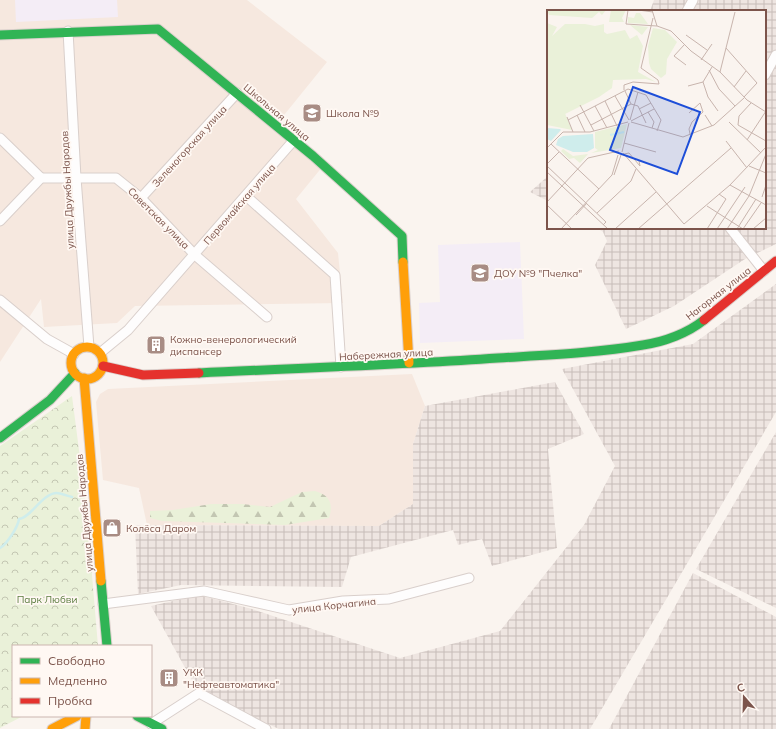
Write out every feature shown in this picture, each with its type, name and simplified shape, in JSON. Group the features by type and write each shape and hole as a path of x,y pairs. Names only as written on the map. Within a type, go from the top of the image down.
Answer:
{"main road":[{"name":"Школьная улица","path":"0,35 68,31 158,29 359,195 402,236 409,363"},
{"name":"Нагорная улица","path":"670,338 697,326 776,261"},
{"name":"Набережная улица","path":"103,366 143,375 341,367 570,353 644,345 670,338"},
{"path":"82,347 89,347 100,353 103,366 100,372 93,378 84,378 75,373 71,363 74,354 82,347"},
{"path":"0,438 27,419 66,386 75,373"},
{"name":"улица Дружбы Народов","path":"84,378 107,645"},
{"path":"53,729 75,717"},
{"path":"85,729 86,717"},
{"path":"137,717 138,726"},
{"path":"139,717 162,729"}],"street":[{"path":"688,10 693,0"},
{"name":"улица Дружбы Народов","path":"68,31 76,178 89,347"},
{"path":"766,73 776,55"},
{"name":"Зеленогорская улица","path":"141,198 237,93"},
{"path":"0,138 40,178 0,221"},
{"name":"Первомайская улица","path":"100,353 128,330 294,140"},
{"name":"Советская улица","path":"40,178 116,178 141,198 195,255 266,316"},
{"path":"246,196 335,275 341,367"},
{"path":"731,229 764,271"},
{"path":"0,300 47,339 74,354"},
{"name":"улица Корчагина","path":"103,604 204,591 289,610 344,601 389,599 469,578"},
{"path":"151,724 199,692 266,729"}],"shaded area":[{"path":"0,0 247,0 327,62 276,125 323,166 296,199 338,253 343,303 135,306 117,323 44,327 41,299 0,362"},
{"path":"15,0 117,0 118,17 16,22"},
{"path":"654,0 776,0 776,244 745,259 674,306 626,329 595,265 607,241 603,232 598,229 766,229 766,10 650,10"},
{"path":"547,177 547,200 530,192"},
{"name":"ДОУ №9 \"Пчелка\"","path":"520,242 524,339 420,343 419,303 440,302 438,245"},
{"path":"776,284 776,412 590,729 279,729 199,693 151,606 199,595 252,609 400,658 500,631 584,525 615,466 562,369 693,344"},
{"path":"412,374 425,406 413,444 413,504 379,526 147,525 139,488 103,480 96,402 100,394 108,389"},
{"path":"555,382 584,434 548,449 557,548 492,566 482,539 458,545 453,530 351,557 342,587 181,585 138,594 135,525 379,526 413,504 413,444 425,406"},
{"path":"776,432 776,608 696,569"},
{"path":"693,573 776,617 776,729 609,729"}],"green space":[{"name":"Парк Любви","path":"72,396 86,504 98,645 12,645 12,717 21,717 0,728 0,446"},
{"path":"315,491 324,495 329,500 331,508 329,518 285,525 162,521 150,518 150,511 173,510 211,504 242,504 270,507 302,492"}],"waterway":[{"path":"0,548 12,535 19,519 28,515 46,497 57,493 72,497"}],"traffic: fast":[{"path":"0,35 158,29 313,156 402,236 403,262"},
{"path":"199,373 424,363 607,350 651,344 683,333 704,320"},
{"path":"0,438 50,400 75,373"},
{"path":"101,581 107,645"},
{"path":"139,717 162,729"}],"traffic: slow":[{"path":"403,262 409,363"},
{"path":"84,347 90,347 100,354 103,363 102,369 96,376 90,379 84,379 74,372 71,366 71,360 78,350 84,347"},
{"path":"84,378 101,581"},
{"path":"52,729 75,717"},
{"path":"85,729 86,717"}],"traffic: jam":[{"path":"704,320 776,261"},
{"path":"103,366 143,375 199,373"}],"place":[{"name":"Школа №9","path":"312,113"},
{"name":"ДОУ №9 \"Пчелка\"","path":"480,273"},
{"name":"Кожно-венерологический диспансер","path":"156,345"},
{"name":"Колёса Даром","path":"112,528"},
{"name":"УКК \"Нефтеавтоматика\"","path":"169,678"}]}
